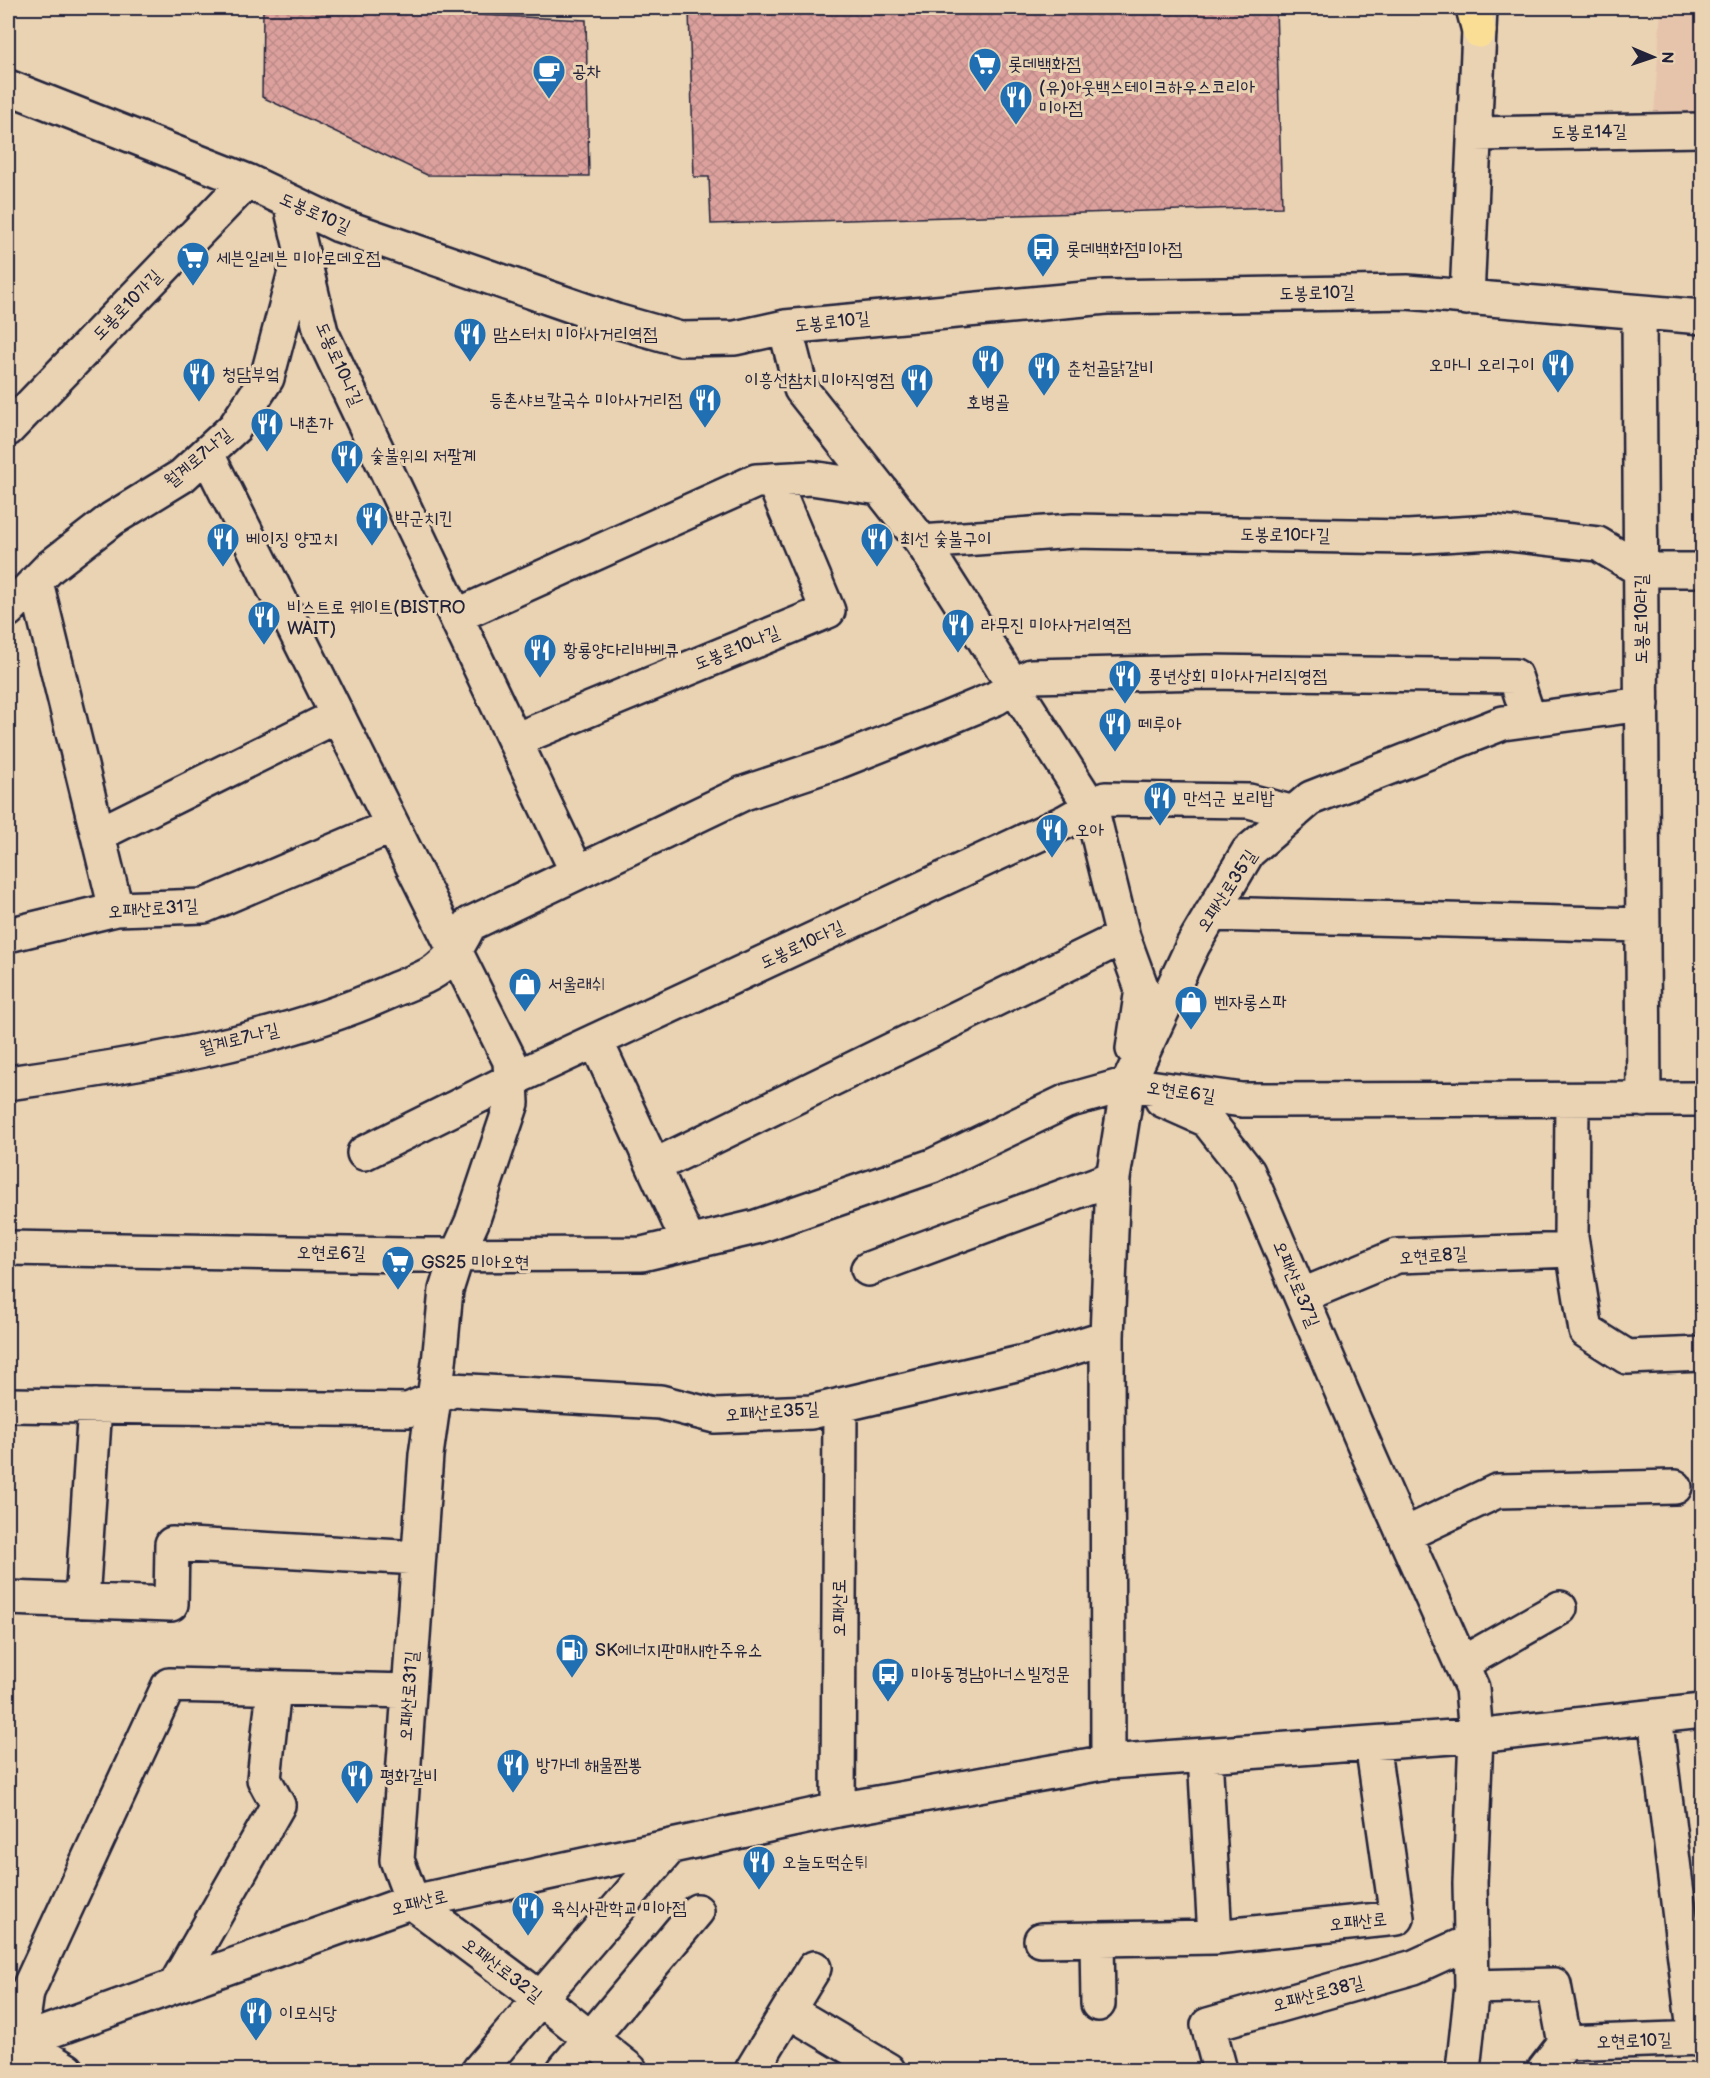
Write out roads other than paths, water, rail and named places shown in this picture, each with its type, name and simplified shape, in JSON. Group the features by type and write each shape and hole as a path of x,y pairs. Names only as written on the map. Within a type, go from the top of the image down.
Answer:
{"street":[{"path":"1467,298 1475,134 1477,15"},
{"name":"도봉로10길","path":"8,87 247,182 350,229 616,321 680,339 735,338 785,327 1107,297 1407,292 1702,317"},
{"name":"도봉로14길","path":"1475,134 1702,130"},
{"name":"도봉로10가길","path":"8,429 247,182"},
{"name":"도봉로10나길","path":"290,202 321,332 577,872"},
{"name":"월계로7나길","path":"8,610 50,567 112,519 182,476 235,427 267,378 301,249"},
{"name":"도봉로10라길","path":"1639,313 1644,1100"},
{"path":"785,327 801,389 921,542 982,632 1014,687 1091,807 1123,937 1142,989 1128,1084"},
{"name":"오패산로31길","path":"207,454 510,1061 513,1103 446,1290 426,1455 397,1860 413,1903"},
{"path":"456,616 756,481 811,478 879,488"},
{"name":"도봉로10나길","path":"515,740 828,611 773,480"},
{"name":"도봉로10다길","path":"921,542 1073,531 1408,537 1492,532 1598,544 1641,570"},
{"path":"1641,570 1702,570"},
{"path":"36,582 116,909"},
{"path":"456,952 470,924 577,872 744,793 837,762 946,719 996,698 1031,676 1207,672 1515,676 1529,719"},
{"name":"오패산로35길","path":"1108,1762 1107,1337 1113,1178 1128,1084 1193,945 1248,852 1311,798 1503,723 1642,704"},
{"path":"99,834 337,716"},
{"name":"도봉로10다길","path":"511,1080 1105,799 1249,801 1294,813"},
{"name":"오패산로31길","path":"8,935 116,909 204,906 392,826"},
{"path":"1211,914 1643,925"},
{"path":"654,1166 1123,937"},
{"name":"월계로7나길","path":"8,1083 98,1071 240,1040 346,1011 434,971 456,952"},
{"path":"596,1041 689,1243"},
{"path":"364,1153 511,1080"},
{"name":"오현로6길","path":"8,1248 457,1255 642,1254 756,1227 932,1166 1067,1101 1128,1084 1242,1100 1702,1099"},
{"name":"오패산로37길","path":"1128,1084 1207,1120 1248,1172 1472,1688 1476,1736"},
{"path":"1572,1100 1572,1250 1586,1331 1627,1358 1702,1354"},
{"path":"868,1269 1113,1178"},
{"name":"오현로8길","path":"1301,1296 1397,1256 1572,1250"},
{"name":"오패산로35길","path":"434,1401 453,1390 660,1402 715,1416 811,1412 1033,1360 1107,1337"},
{"path":"8,1405 408,1410 434,1401"},
{"name":"오패산로","path":"838,1810 840,1405"},
{"path":"82,1601 95,1406"},
{"path":"1404,1535 1497,1491 1675,1487"},
{"path":"8,1598 171,1604 172,1544 418,1558"},
{"path":"1461,1664 1560,1608"},
{"path":"68,2070 13,2048 27,1992 169,1685 409,1691"},
{"path":"175,1986 278,1805 264,1779 274,1688"},
{"name":"오패산로","path":"13,2048 175,1986 404,1904 838,1810 1108,1762 1476,1736 1702,1711"},
{"path":"1655,1716 1699,2038"},
{"path":"1463,2070 1472,1987 1470,1883 1476,1736"},
{"name":"오패산로","path":"1041,1940 1215,1937 1397,1917 1372,1743"},
{"path":"1204,1755 1215,1937"},
{"path":"479,2070 671,1846"},
{"name":"오패산로32길","path":"413,1903 540,1998 630,2070"},
{"path":"564,2070 697,1911"},
{"path":"1098,1939 1098,2004"},
{"name":"오패산로38길","path":"1220,2070 1208,2025 1414,1968 1471,1941"},
{"path":"752,2070 814,1968"},
{"path":"1472,1987 1554,1985 1565,2043 1544,2070"},
{"path":"789,2011 888,2070"},
{"name":"오현로10길","path":"1565,2043 1699,2038"}],"place":[{"name":"롯데백화점","path":"985,93"},
{"name":"공차","path":"549,100"},
{"name":"(유)아웃백스테이크하우스코리아 미아점","path":"1016,126"},
{"name":"롯데백화점미아점","path":"1043,278"},
{"name":"세븐일레븐 미아로데오점","path":"193,287"},
{"name":"맘스터치 미아사거리역점","path":"470,363"},
{"name":"호병골","path":"988,390"},
{"name":"오마니 오리구이","path":"1558,394"},
{"name":"춘천골닭갈비","path":"1044,397"},
{"name":"청담부엌","path":"199,403"},
{"name":"이흥선참치 미아직영점","path":"917,409"},
{"name":"등촌샤브칼국수 미아사거리점","path":"705,429"},
{"name":"내촌가","path":"267,453"},
{"name":"숯불위의 저팔계","path":"347,485"},
{"name":"박군치킨","path":"372,547"},
{"name":"베이징 양꼬치","path":"223,568"},
{"name":"최선 숯불구이","path":"877,568"},
{"name":"비스트로 웨이트(BISTRO WAIT)","path":"264,646"},
{"name":"라무진 미아사거리역점","path":"958,654"},
{"name":"황룡양다리바베큐","path":"540,679"},
{"name":"풍년상회 미아사거리직영점","path":"1125,705"},
{"name":"떼루아","path":"1115,753"},
{"name":"만석군 보리밥","path":"1160,827"},
{"name":"오아","path":"1052,859"},
{"name":"서울래쉬","path":"525,1013"},
{"name":"벤자롱스파","path":"1191,1031"},
{"name":"GS25 미아오현","path":"398,1291"},
{"name":"SK에너지판매새한주유소","path":"572,1679"},
{"name":"미아동경남아너스빌정문","path":"888,1703"},
{"name":"방가네 해물짬뽕","path":"513,1794"},
{"name":"평화갈비","path":"357,1805"},
{"name":"오늘도떡순튀","path":"759,1891"},
{"name":"육식사관학교 미아점","path":"528,1937"},
{"name":"이모식당","path":"256,2042"}]}
